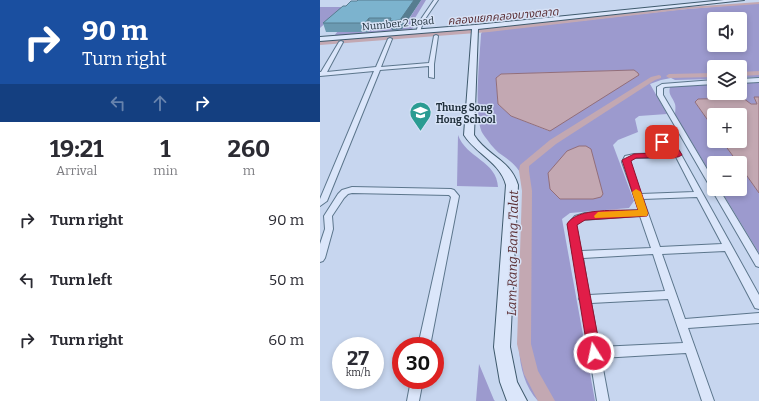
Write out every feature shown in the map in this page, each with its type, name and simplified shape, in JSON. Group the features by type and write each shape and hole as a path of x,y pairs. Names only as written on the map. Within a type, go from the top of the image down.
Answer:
{"street":[{"path":"418,32 421,22 436,0"},
{"name":"Number 2 Road","path":"320,39 418,32 475,30 741,0"},
{"path":"475,30 469,135 473,143 501,164 511,176 512,185 502,347 506,371 514,396 518,401"},
{"path":"432,77 431,64 436,36"},
{"path":"320,203 323,201 390,39"},
{"path":"322,74 341,42"},
{"path":"322,74 431,64"},
{"path":"747,81 759,80"},
{"path":"707,82 664,84 660,87 660,95 707,174"},
{"path":"662,142 675,149 759,305"},
{"path":"678,155 634,156 627,159 626,162 708,401"},
{"path":"320,258 329,229 324,216 345,192 352,190 451,192 454,196 426,337"},
{"path":"638,197 700,194"},
{"path":"720,196 759,263"},
{"path":"603,401 572,226 578,218 644,213"},
{"path":"577,255 728,246"},
{"path":"584,299 672,295"},
{"path":"682,324 759,318"},
{"path":"594,353 690,348"},
{"path":"413,401 415,389"}],"shaded area":[{"path":"421,0 426,0 412,23 416,24 412,29 334,36 338,31 371,27 404,27"},
{"path":"759,3 759,77 747,78 747,60 707,60 707,79 675,80 671,78 650,84 667,114 639,116 635,119 638,132 618,140 613,145 634,201 629,208 570,213 562,219 595,401 538,401 530,390 524,376 519,349 523,180 517,167 493,147 483,134 480,127 478,101 482,32 676,10","holes":["634,70 638,73 549,131 511,116 498,104 496,78 501,74"]},
{"path":"320,7 341,7 342,8 320,28"},
{"path":"634,70 639,75 550,131 511,116 498,104 496,78 501,74"},
{"path":"747,83 759,83 759,97 754,97 757,104 695,102 707,119 707,148 727,148 733,156 707,156 707,168 675,115 675,105 670,94 670,87 676,85 707,84 707,100 747,100"},
{"path":"754,97 759,97 759,193 747,176 747,156 733,156 727,148 747,148 747,108 707,108 707,119 695,102 698,99 746,100 751,104 757,104"},
{"path":"458,135 467,149 487,165 492,171 496,178 498,187 457,186"},
{"path":"579,146 586,146 591,149 603,194 601,197 593,199 560,199 550,189 548,173 567,151"},
{"path":"747,176 759,193 759,253 724,196 747,196"},
{"path":"479,364 494,400 495,401 476,401"}],"building":[{"path":"414,0 400,20 390,21 391,18 369,18 365,23 323,23 343,6 346,6 351,1"}],"waterway":[{"name":"คลองแยกคลองบางตลาด","path":"320,43 489,30 688,8 759,3"},
{"name":"Lam Rang Bang Talat","path":"747,74 759,73"},
{"name":"Lam Rang Bang Talat","path":"669,76 707,75"},
{"name":"Lam Rang Bang Talat","path":"547,401 531,374 524,344 527,191 524,171 525,165 553,142 653,78 659,77"}],"slow traffic":[{"path":"598,216 644,213 636,192"}],"place":[{"name":"Thung Song Hong School","path":"420,132"}],"route":[{"path":"594,353 572,224 576,219 585,216 644,213 626,160 634,156 678,155 675,149 662,142"}]}
